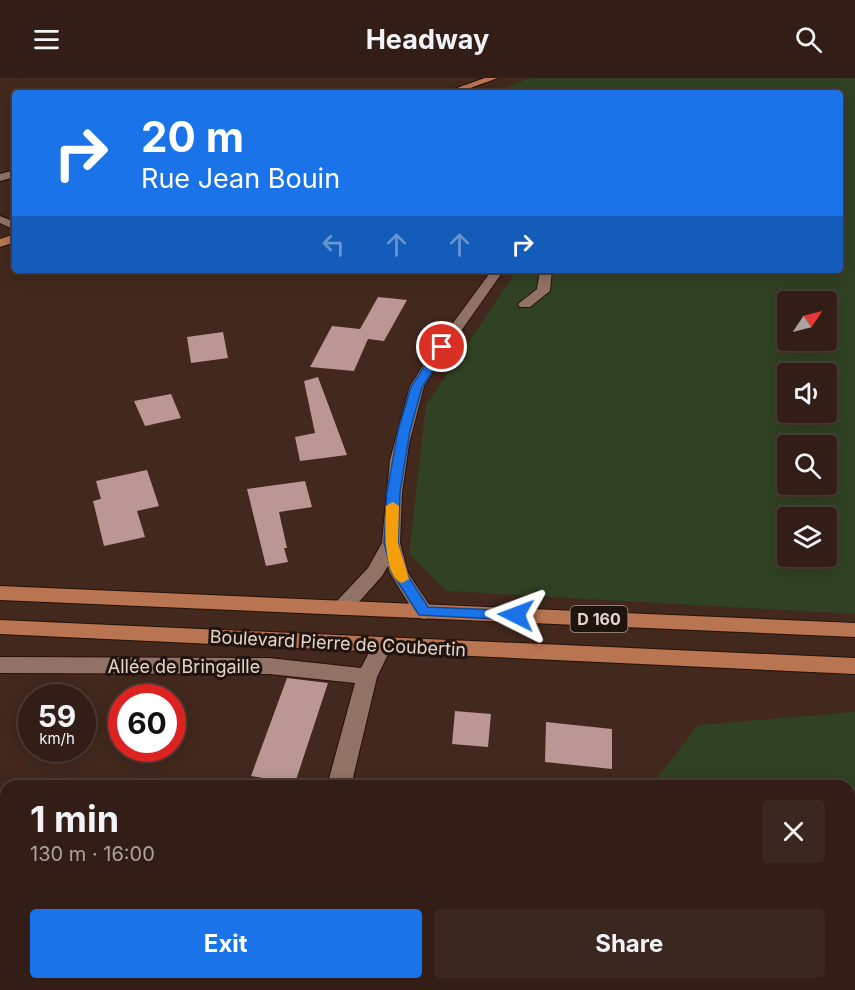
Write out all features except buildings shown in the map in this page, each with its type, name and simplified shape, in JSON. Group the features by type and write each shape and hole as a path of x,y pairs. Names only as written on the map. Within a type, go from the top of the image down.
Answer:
{"main road":[{"path":"457,90 494,78"},
{"name":"Boulevard Pierre de Coubertin","path":"0,593 855,630"},
{"name":"Boulevard Pierre de Coubertin","path":"0,627 855,666"}],"street":[{"path":"464,88 470,90"},
{"path":"424,612 399,573 391,543 395,482 404,431 416,387 442,347 485,294 496,273"},
{"path":"525,304 543,291 546,273"},
{"path":"342,608 375,572 391,543"},
{"path":"341,780 367,677 382,646"},
{"name":"Allée de Bringaille","path":"0,665 269,666 367,677"}],"green space":[{"path":"530,78 855,78 855,614 446,591 409,554 426,405 515,273 843,273 843,90 504,90 503,88"},
{"path":"855,712 855,780 656,780 698,725"}],"slow traffic":[{"path":"393,506 391,543 402,579"}],"route":[{"path":"442,347 416,387 404,431 393,492 391,534 391,543 399,573 424,612 516,615"}]}
